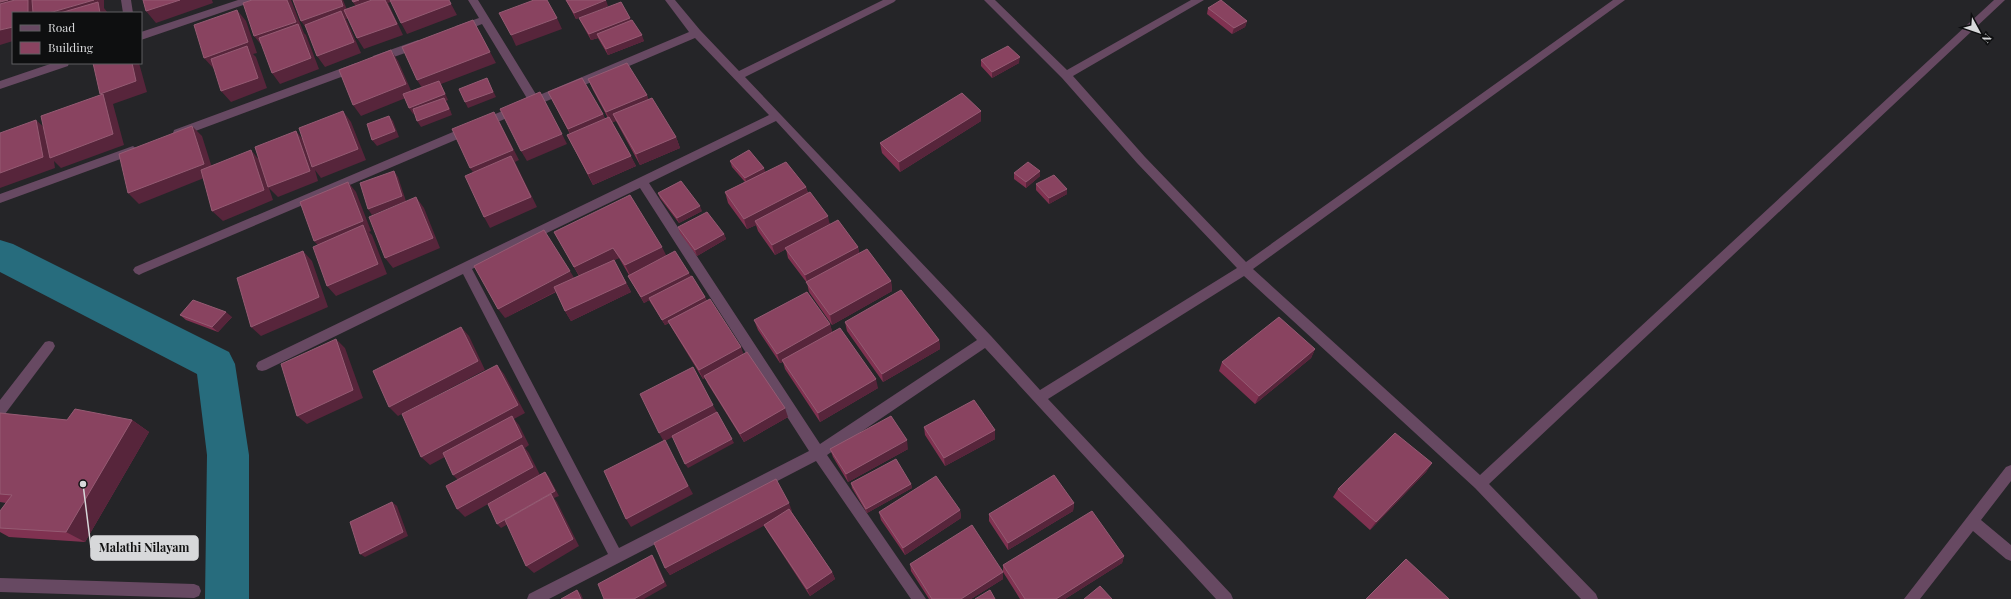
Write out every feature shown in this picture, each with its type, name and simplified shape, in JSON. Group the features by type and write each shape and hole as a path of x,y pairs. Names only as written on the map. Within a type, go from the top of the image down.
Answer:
{"street":[{"path":"126,0 128,12"},
{"path":"142,36 249,0"},
{"path":"473,0 535,102"},
{"path":"670,0 696,33 777,116 987,340 1226,599"},
{"path":"738,76 891,0"},
{"path":"989,0 1066,75 1141,160 1245,269 1480,484 1591,599"},
{"path":"1066,75 1199,0"},
{"path":"1040,397 1245,269 1620,0"},
{"path":"1480,484 2000,0"},
{"path":"447,33 485,19"},
{"path":"139,270 696,33"},
{"path":"172,136 425,41"},
{"path":"0,85 4,85 61,64"},
{"path":"262,366 777,116"},
{"path":"0,199 142,147"},
{"path":"642,182 818,453 919,599"},
{"path":"465,267 616,556"},
{"path":"534,599 818,453 987,340"},
{"path":"0,410 49,346"},
{"path":"1911,599 2011,471"},
{"path":"1971,521 2011,554"},
{"path":"0,585 194,591"}],"building":[{"path":"15,0 28,0 28,12 12,12 12,27 0,30 0,4"},
{"path":"32,0 94,0 52,12 33,12"},
{"path":"143,0 180,0 146,11"},
{"path":"252,0 287,0 296,22 254,36 243,3"},
{"path":"293,0 341,0 343,6 301,21"},
{"path":"372,0 385,0 397,24 357,38 344,10"},
{"path":"390,0 449,0 451,4 401,23"},
{"path":"534,0 547,0 557,18 511,35 499,13"},
{"path":"566,0 606,0 574,13"},
{"path":"1221,0 1247,21 1234,28 1208,8"},
{"path":"98,2 100,12 63,12"},
{"path":"621,2 630,18 589,34 579,18"},
{"path":"237,10 248,42 204,58 194,25"},
{"path":"341,11 354,42 317,56 305,25"},
{"path":"473,20 490,52 417,80 402,47"},
{"path":"632,20 642,35 606,49 597,34"},
{"path":"298,24 311,58 272,73 259,38"},
{"path":"247,46 258,78 221,91 211,59"},
{"path":"1008,46 1020,57 992,72 981,60"},
{"path":"391,50 406,84 353,105 339,70"},
{"path":"627,63 647,95 606,112 588,79"},
{"path":"93,64 132,64 136,81 100,94"},
{"path":"487,78 493,92 465,102 459,89"},
{"path":"582,78 603,114 568,129 548,92"},
{"path":"439,81 445,94 409,108 403,94"},
{"path":"540,92 562,134 521,151 500,109"},
{"path":"962,93 981,111 899,162 880,143"},
{"path":"103,94 113,134 50,158 41,116"},
{"path":"444,98 449,109 417,121 413,109"},
{"path":"652,98 676,137 636,154 613,114"},
{"path":"343,111 358,149 312,167 299,128"},
{"path":"494,112 513,150 470,168 452,129"},
{"path":"389,116 395,131 372,140 367,124"},
{"path":"609,117 631,156 588,174 567,135"},
{"path":"36,120 43,157 0,173 0,133"},
{"path":"192,126 204,164 128,193 119,154"},
{"path":"296,131 310,171 268,187 255,147"},
{"path":"251,150 264,190 212,211 201,170"},
{"path":"749,150 764,168 745,178 730,161"},
{"path":"511,156 531,197 484,217 465,176"},
{"path":"786,162 806,187 744,219 725,192"},
{"path":"1028,162 1040,171 1026,182 1014,173"},
{"path":"394,171 402,196 368,209 360,183"},
{"path":"1054,175 1067,189 1049,198 1036,184"},
{"path":"681,181 700,206 677,218 658,193"},
{"path":"348,182 363,221 314,241 300,202"},
{"path":"810,192 828,216 772,245 755,221"},
{"path":"630,195 662,247 625,265 613,248 574,267 554,232"},
{"path":"416,197 433,238 385,258 369,217"},
{"path":"707,212 724,234 695,250 678,227"},
{"path":"838,220 858,247 805,275 785,248"},
{"path":"363,225 378,264 327,286 313,247"},
{"path":"544,230 570,271 498,309 474,266"},
{"path":"867,249 891,281 830,315 806,282"},
{"path":"303,251 319,297 251,327 237,278"},
{"path":"675,251 689,273 641,297 628,276"},
{"path":"614,260 626,283 565,311 554,287"},
{"path":"692,276 705,297 662,320 649,298"},
{"path":"901,290 939,340 882,374 845,322"},
{"path":"807,292 830,324 777,354 754,320"},
{"path":"710,299 741,347 699,370 668,321"},
{"path":"193,300 226,312 212,327 180,315"},
{"path":"1279,317 1315,349 1259,396 1222,362"},
{"path":"461,327 478,361 389,407 373,371"},
{"path":"840,328 876,379 818,413 782,360"},
{"path":"336,339 353,390 297,416 281,364"},
{"path":"747,352 785,408 740,434 704,376"},
{"path":"497,365 518,405 421,457 402,414"},
{"path":"693,367 713,405 659,433 640,394"},
{"path":"974,400 995,430 944,458 924,427"},
{"path":"75,409 132,420 66,532 0,528 0,511 12,495 0,494 0,413 67,420"},
{"path":"717,412 732,439 685,464 672,436"},
{"path":"512,416 522,437 453,475 443,453"},
{"path":"891,416 907,440 846,474 830,449"},
{"path":"1395,433 1432,463 1376,522 1338,489"},
{"path":"665,440 688,486 626,519 604,471"},
{"path":"522,445 533,467 457,509 446,486"},
{"path":"896,459 911,484 866,509 851,483"},
{"path":"545,472 555,491 497,524 488,504"},
{"path":"1054,475 1074,503 1008,543 989,514"},
{"path":"936,476 960,510 903,548 879,512"},
{"path":"776,479 789,503 665,568 654,543"},
{"path":"551,494 573,539 526,566 505,520"},
{"path":"392,502 403,532 360,554 350,522"},
{"path":"789,509 832,572 807,589 764,525"},
{"path":"1092,511 1124,556 1056,599 1025,599 1003,565"},
{"path":"972,525 1003,572 961,599 932,599 910,564"},
{"path":"652,555 664,582 634,599 604,599 598,584"},
{"path":"1406,559 1449,599 1366,599"},
{"path":"1100,586 1112,599 1084,599"},
{"path":"577,590 581,599 561,599"},
{"path":"990,590 995,599 975,599"}],"waterway":[{"path":"0,255 215,364 228,455 227,599"}],"place":[{"name":"Malathi Nilayam","path":"83,484"}]}
